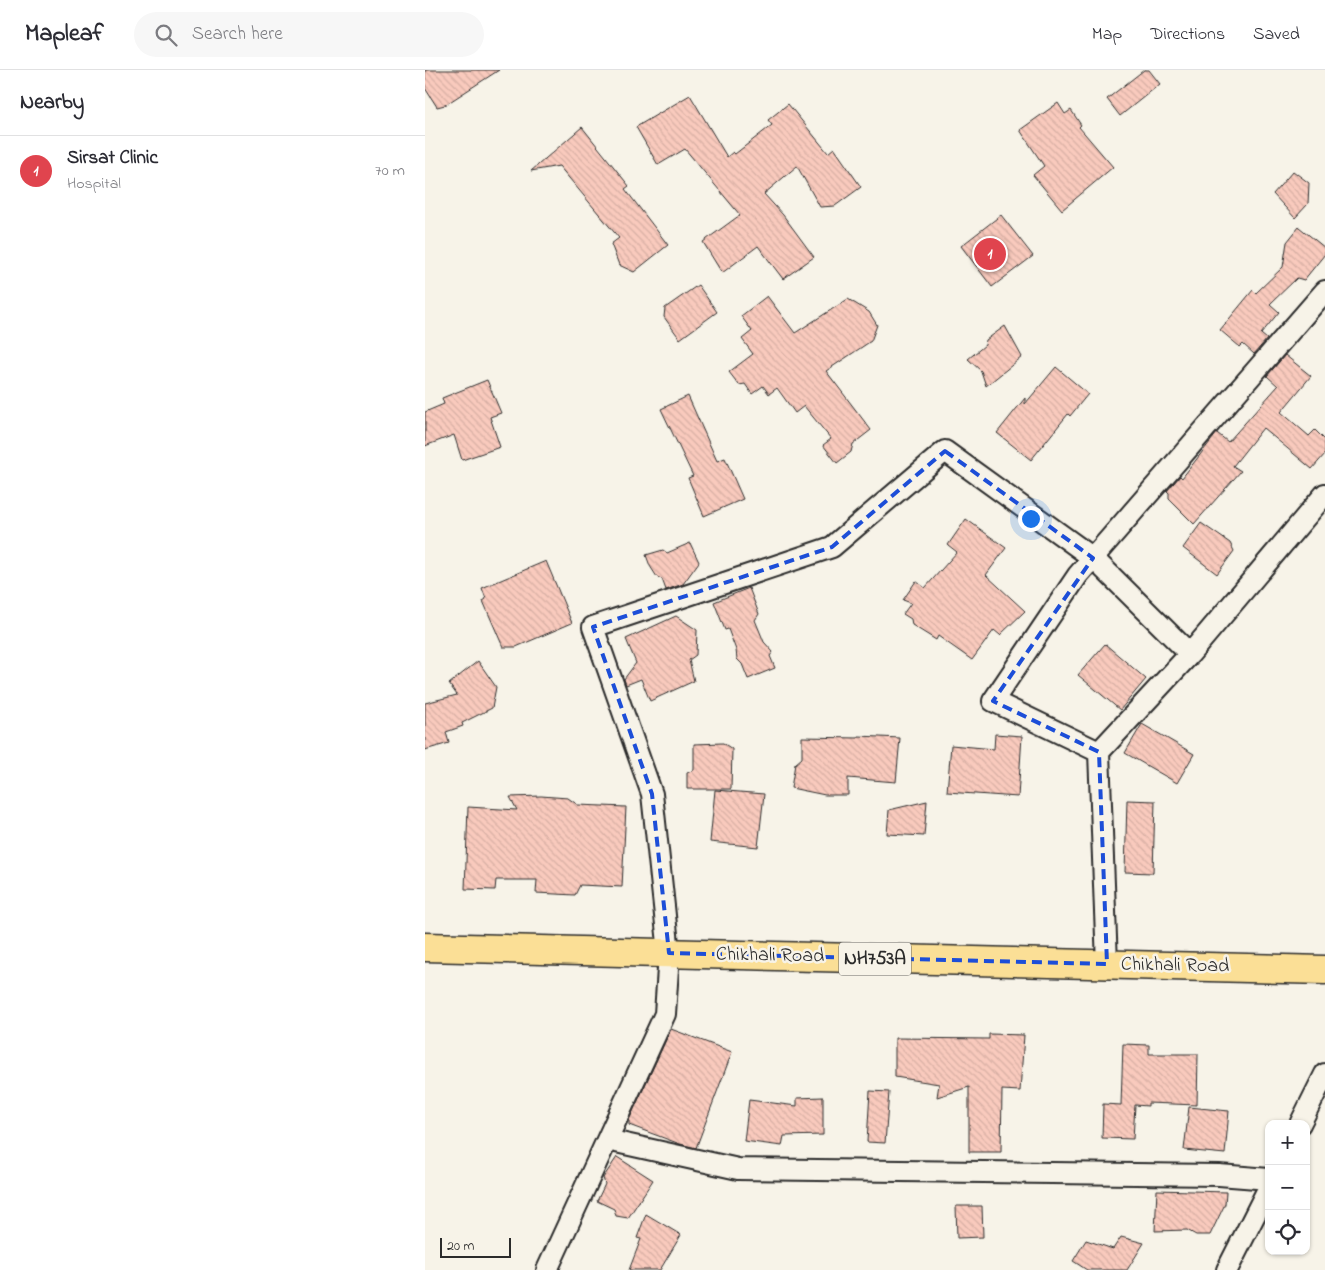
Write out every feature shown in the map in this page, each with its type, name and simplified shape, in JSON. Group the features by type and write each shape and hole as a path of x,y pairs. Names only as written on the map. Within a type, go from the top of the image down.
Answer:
{"highway":[{"name":"Chikhali Road","path":"425,947 1325,970"}],"street":[{"path":"1099,752 993,700 1078,575 1325,291"},
{"path":"547,1270 665,1014 669,953 652,794 593,628 831,547 945,451 1093,558 1190,654"},
{"path":"1107,964 1099,752 1190,654 1325,494"},
{"path":"1302,1120 1325,1074"},
{"path":"607,1140 738,1169 1219,1175 1265,1178"},
{"path":"1227,1270 1265,1195"}],"highlighted area":[{"path":"945,451 1093,558 993,701 1099,752 1107,964 669,953 652,794 593,627 832,547"}],"building":[{"path":"425,70 499,70 445,105 437,107 425,88"},
{"path":"1144,70 1149,70 1160,84 1120,116 1107,99"},
{"path":"690,95 727,157 733,152 735,154 772,125 768,120 788,104 828,153 834,148 861,187 835,206 820,207 797,166 764,194 783,215 814,257 783,279 758,246 722,273 703,242 740,215 685,149 658,165 636,127"},
{"path":"1058,103 1065,114 1071,110 1081,125 1079,127 1113,167 1062,210 1033,175 1044,166 1020,130"},
{"path":"582,127 629,186 625,189 668,245 634,272 619,265 611,244 619,238 559,166 531,171"},
{"path":"1293,171 1309,183 1308,204 1295,218 1273,194"},
{"path":"1001,215 1033,256 992,287 961,246"},
{"path":"1299,227 1325,248 1325,254 1304,280 1297,278 1270,304 1279,312 1261,334 1267,339 1254,354 1243,344 1240,347 1220,330 1253,290 1256,293 1283,267 1287,242"},
{"path":"698,285 717,312 680,339 664,317 665,308"},
{"path":"767,296 795,333 848,299 869,312 877,325 871,341 826,371 871,430 853,444 851,452 837,463 823,445 831,439 804,406 795,413 777,388 769,394 763,386 752,394 745,384 739,385 729,372 753,354 742,339 752,331 741,316"},
{"path":"1005,326 1022,357 986,386 981,371 968,359 985,345 986,340"},
{"path":"1285,355 1311,376 1281,412 1309,436 1315,430 1325,440 1325,454 1312,469 1263,428 1233,466 1241,471 1194,524 1169,499 1167,491 1180,476 1182,478 1217,433 1228,442 1278,386 1267,376"},
{"path":"1056,367 1088,394 1070,416 1068,414 1031,460 997,433 1025,398 1025,404"},
{"path":"487,380 501,413 490,417 500,447 462,460 454,435 425,446 425,412 444,404 442,398"},
{"path":"688,396 717,461 725,458 743,499 704,516 688,478 693,476 661,409"},
{"path":"966,519 1006,548 986,575 1025,611 1000,635 994,630 972,660 938,636 936,640 912,625 911,619 903,614 911,603 903,600 916,581 925,588 957,552 948,545"},
{"path":"1201,523 1230,543 1234,551 1217,574 1183,548"},
{"path":"690,543 699,562 683,584 666,590 662,579 657,577 650,566 646,555 663,550 667,553"},
{"path":"546,561 572,623 516,647 503,647 483,601 486,599 482,588"},
{"path":"749,588 759,614 755,620 764,642 773,652 770,656 775,668 748,679 742,664 737,659 736,650 728,629 725,630 714,602"},
{"path":"676,616 697,630 696,655 689,660 694,681 650,701 641,679 626,685 624,679 636,663 626,639"},
{"path":"1105,644 1146,679 1120,710 1078,675"},
{"path":"478,661 496,687 492,708 462,723 463,726 446,732 449,743 425,750 425,703 457,695 449,684"},
{"path":"1142,724 1194,754 1177,783 1125,753"},
{"path":"995,734 1022,736 1018,797 947,792 951,745 994,749"},
{"path":"859,736 900,738 896,782 848,778 848,795 825,795 791,788 795,764 802,758 802,737 858,738"},
{"path":"723,743 732,749 731,789 687,789 687,773 694,770 694,744"},
{"path":"715,790 764,794 758,847 710,842"},
{"path":"541,796 568,798 578,805 626,807 622,887 580,885 575,895 536,893 537,880 496,880 495,890 465,889 468,807 517,810 510,797"},
{"path":"1127,800 1155,801 1153,873 1125,872"},
{"path":"927,801 924,836 887,834 889,810"},
{"path":"671,1029 732,1052 696,1148 629,1125 629,1120"},
{"path":"989,1034 1024,1035 1020,1091 1002,1090 1001,1152 969,1152 969,1087 937,1097 939,1084 895,1077 895,1038 989,1039"},
{"path":"1123,1044 1149,1045 1149,1054 1198,1054 1197,1105 1148,1103 1148,1106 1135,1105 1133,1139 1102,1138 1103,1104 1121,1105"},
{"path":"870,1091 889,1092 885,1143 867,1142"},
{"path":"823,1097 823,1135 784,1136 782,1146 744,1141 749,1100 797,1106 797,1098"},
{"path":"1189,1107 1229,1111 1225,1154 1184,1150"},
{"path":"617,1157 653,1180 628,1218 616,1216 614,1209 597,1201 605,1184 603,1178"},
{"path":"1157,1190 1226,1192 1225,1204 1210,1235 1196,1235 1187,1230 1155,1231"},
{"path":"956,1206 982,1206 983,1237 957,1238"},
{"path":"646,1214 681,1235 660,1270 629,1270 641,1239 637,1238"},
{"path":"1121,1237 1144,1243 1127,1270 1087,1270 1073,1261 1086,1240 1113,1249"}],"place":[{"name":"Sirsat Clinic","path":"990,254"}]}
